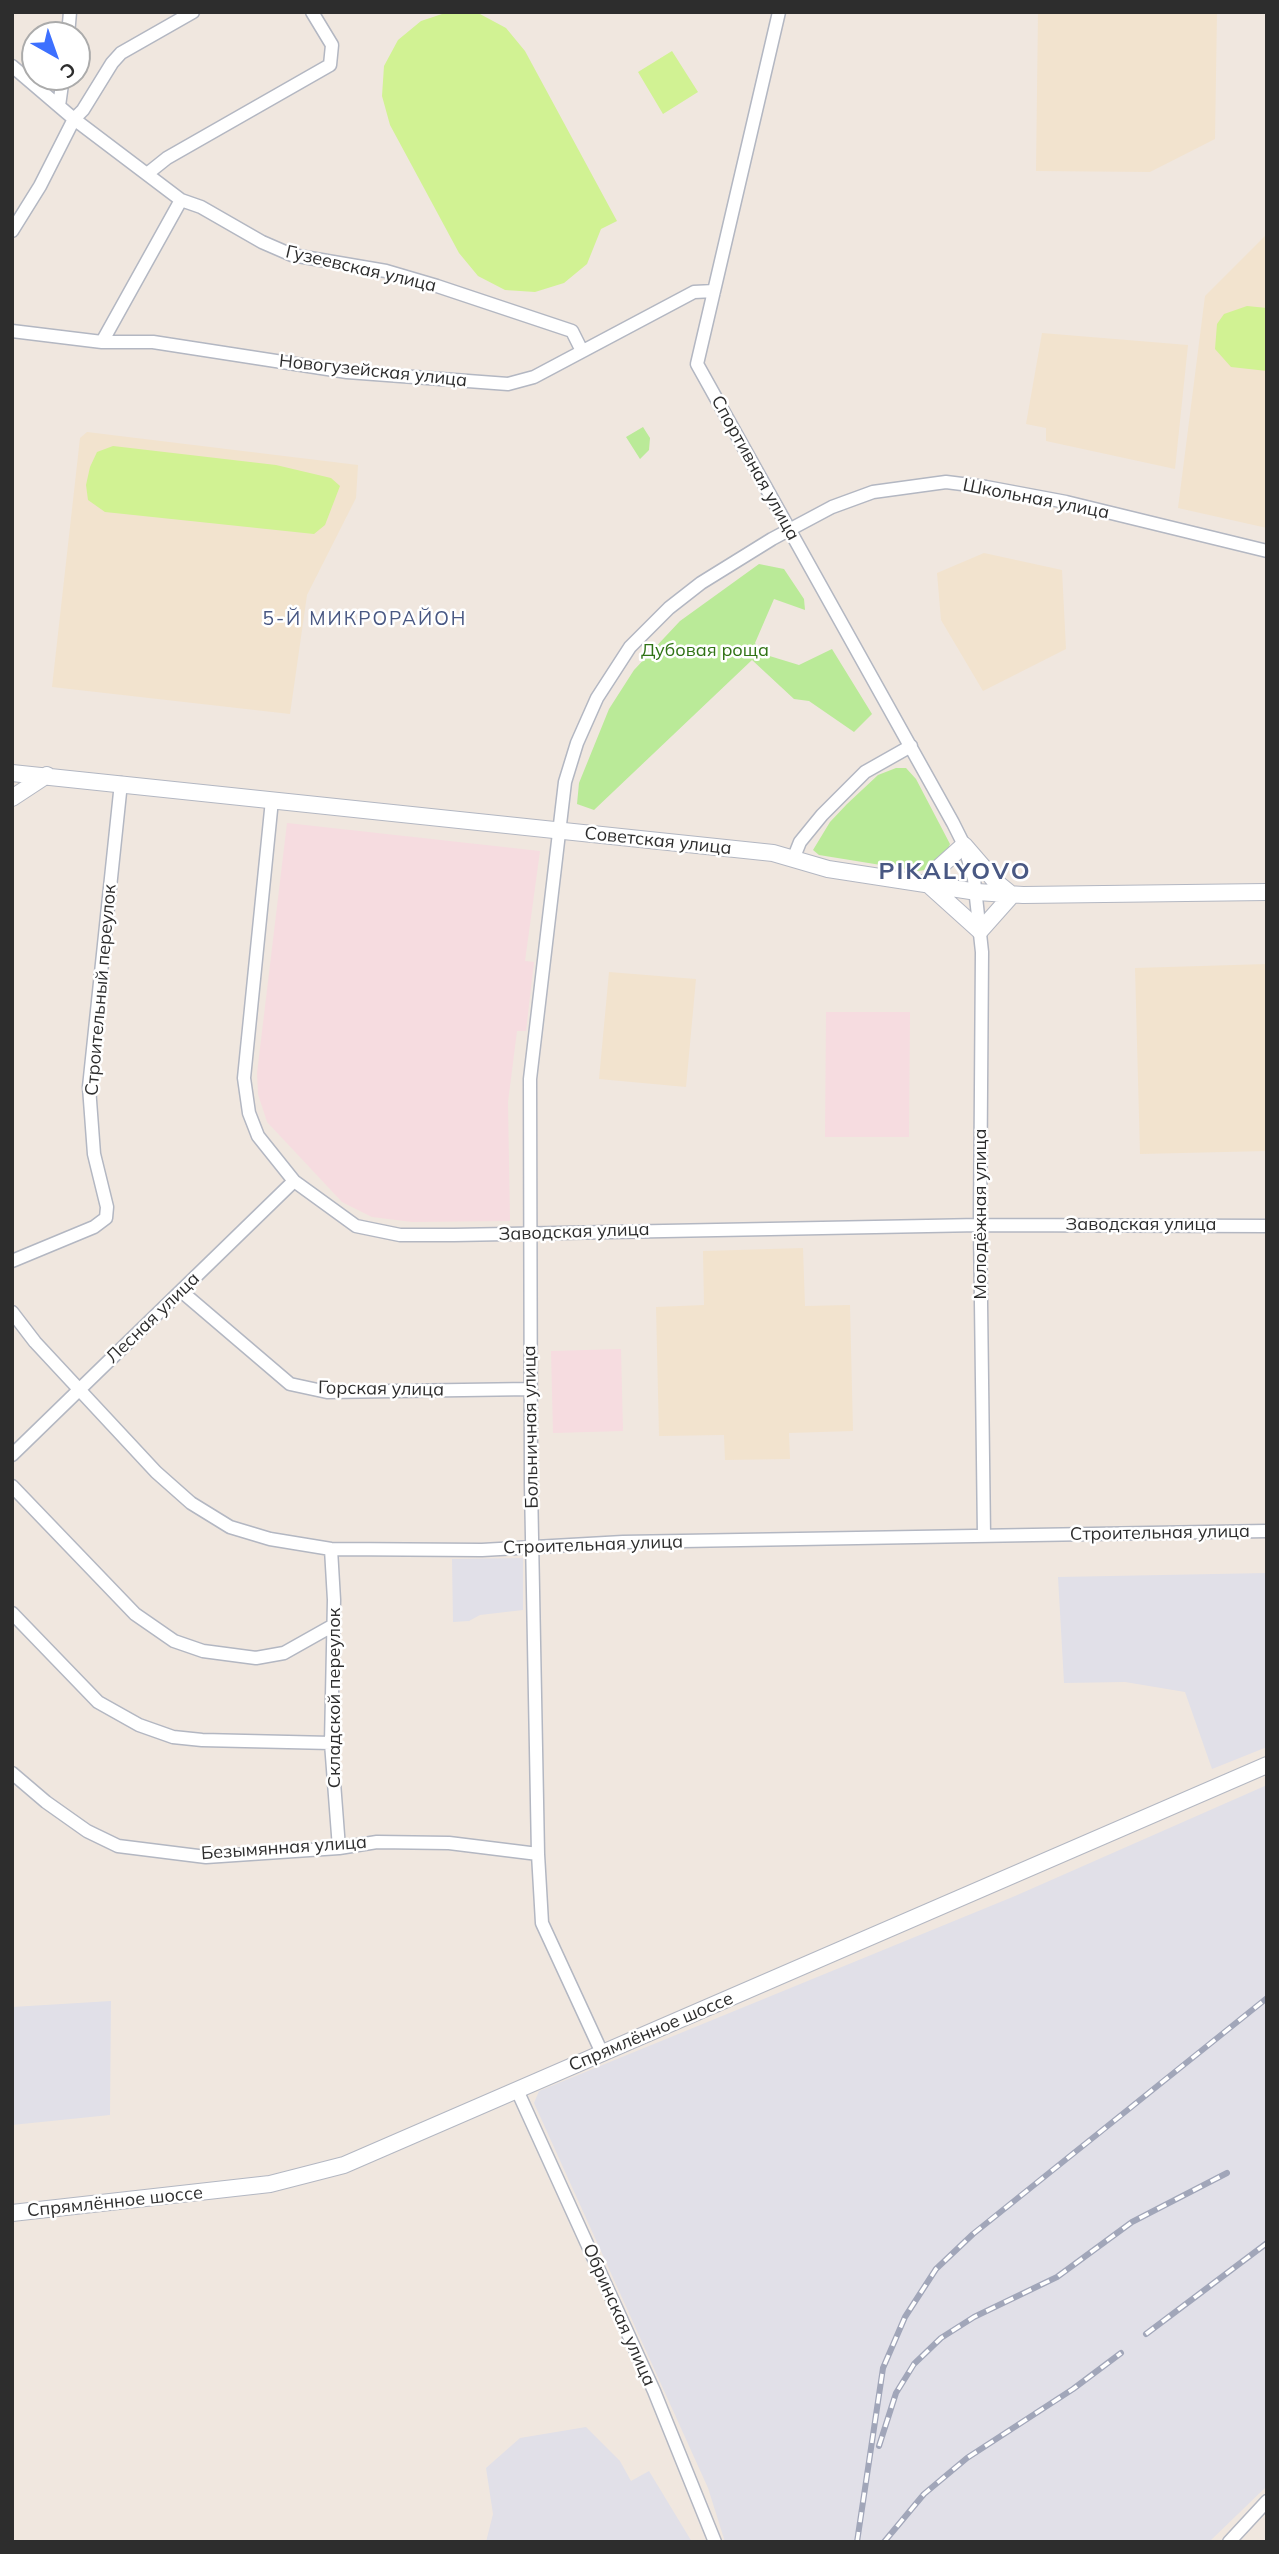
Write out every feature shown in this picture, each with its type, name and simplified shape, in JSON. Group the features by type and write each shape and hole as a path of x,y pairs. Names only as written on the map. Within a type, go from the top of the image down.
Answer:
{"street":[{"path":"12,232 40,186 74,120 121,53 193,12"},
{"path":"147,174 167,158 330,65 332,44 312,12"},
{"name":"Спортивная улица","path":"779,12 697,364 964,845 977,892"},
{"name":"Гузеевская улица","path":"12,66 74,120 181,200 201,207 262,242 292,255 386,271 572,331 582,351"},
{"path":"59,106 61,91"},
{"path":"102,342 181,200"},
{"name":"Новогузейская улица","path":"12,331 102,342 153,342 347,372 508,384 534,377 694,292 714,291"},
{"name":"Школьная улица","path":"559,831 565,782 577,743 597,698 631,648 668,608 701,583 832,507 873,492 946,482 1066,502 1267,551"},
{"path":"794,857 800,842 822,815 865,772 911,746"},
{"name":"Советская улица","path":"12,773 794,857 828,869 977,892 1012,895 1267,891"},
{"path":"12,798 47,775"},
{"name":"Строительный переулок","path":"12,1261 94,1227 106,1217 107,1207 94,1154 89,1087 121,783"},
{"name":"Заводская улица","path":"272,800 244,1086 258,1136 294,1181 331,1211 356,1226 400,1235 980,1225 1267,1226"},
{"name":"Больничная улица","path":"559,831 530,1079 532,1547 538,1854 542,1923 602,2053"},
{"path":"964,845 996,882 1012,895 980,931 927,884 934,872 964,845"},
{"name":"Молодёжная улица","path":"977,892 980,931 984,1536"},
{"name":"Лесная улица","path":"12,1455 294,1181"},
{"name":"Горская улица","path":"181,1291 290,1384 327,1392 531,1389"},
{"name":"Строительная улица","path":"12,1312 35,1342 156,1472 191,1503 230,1527 270,1539 331,1549 482,1550 1267,1531"},
{"path":"12,1486 135,1614 174,1641 203,1651 256,1658 284,1653 332,1626"},
{"name":"Складской переулок","path":"331,1549 331,1743 339,1848"},
{"path":"12,1614 98,1702 139,1725 173,1737 202,1740 331,1743"},
{"name":"Спрямлённое шоссе","path":"12,2213 288,2181 369,2155 1267,1765"},
{"name":"Безымянная улица","path":"12,1773 56,1810 87,1831 118,1846 205,1857 339,1848 377,1842 449,1843 538,1854"},
{"name":"Обринская улица","path":"517,2090 654,2391 715,2542"},
{"path":"1229,2542 1267,2501"}],"shaded area":[{"path":"1038,12 1217,12 1215,139 1150,172 1036,171"},
{"path":"1267,234 1267,528 1178,508 1205,296"},
{"path":"1042,333 1188,345 1175,469 1046,441 1046,428 1026,424"},
{"path":"87,432 358,465 356,498 307,595 290,714 52,687 80,438"},
{"path":"984,553 1062,570 1066,649 983,691 941,620 937,573"},
{"path":"287,823 540,851 525,961 534,962 526,1031 517,1031 508,1102 510,1221 412,1222 372,1217 342,1202 267,1122 258,1094 257,1073"},
{"path":"1267,964 1267,1151 1140,1154 1135,968"},
{"path":"609,972 696,979 686,1087 599,1079"},
{"path":"826,1012 910,1012 909,1137 825,1137"},
{"path":"803,1248 805,1306 850,1305 853,1431 789,1433 790,1459 725,1460 724,1435 659,1436 656,1307 704,1305 703,1251"},
{"path":"621,1349 623,1431 553,1433 551,1351"},
{"path":"523,1558 523,1610 480,1615 469,1621 453,1622 452,1559"},
{"path":"1267,1573 1267,1747 1212,1769 1185,1692 1125,1682 1064,1683 1058,1577"},
{"path":"1267,1785 1267,2486 1209,2542 725,2542 708,2488 534,2103 539,2091 1015,1896"},
{"path":"111,2001 110,2115 12,2125 12,2007"},
{"path":"586,2427 620,2461 631,2481 649,2471 692,2542 486,2542 493,2514 486,2468 520,2438"}],"green space":[{"path":"448,12 480,14 506,28 525,51 617,221 601,229 587,264 564,283 535,292 505,290 478,276 459,253 390,125 382,96 384,66 398,40 421,21"},
{"path":"672,51 698,92 663,114 638,72"},
{"path":"1247,306 1267,308 1267,371 1231,367 1215,349 1217,324 1224,314"},
{"path":"643,427 650,438 649,450 640,459 626,437"},
{"path":"113,446 276,465 331,478 340,486 325,525 314,534 105,512 88,500 86,485 97,452"},
{"name":"Дубовая роща","path":"759,564 784,569 804,599 805,610 774,599 755,643 763,654 799,665 832,649 872,714 854,732 809,701 794,699 752,660 594,810 577,804 579,783 609,709 634,670 680,621"},
{"path":"896,768 906,768 916,779 950,844 947,851 925,870 918,871 819,855 813,850 830,822 847,804 878,775"}],"railway":[{"path":"857,2542 883,2368 905,2317 936,2269 973,2234 1267,1998"},
{"path":"879,2446 896,2393 914,2364 941,2338 974,2317 1057,2277 1132,2222 1227,2173"},
{"path":"1146,2334 1267,2243"},
{"path":"884,2542 924,2494 967,2458 1073,2389 1121,2353"}],"district":[{"name":"5-Й МИКРОРАЙОН","path":"365,619"},
{"name":"PIKALYOVO","path":"955,872"}]}
